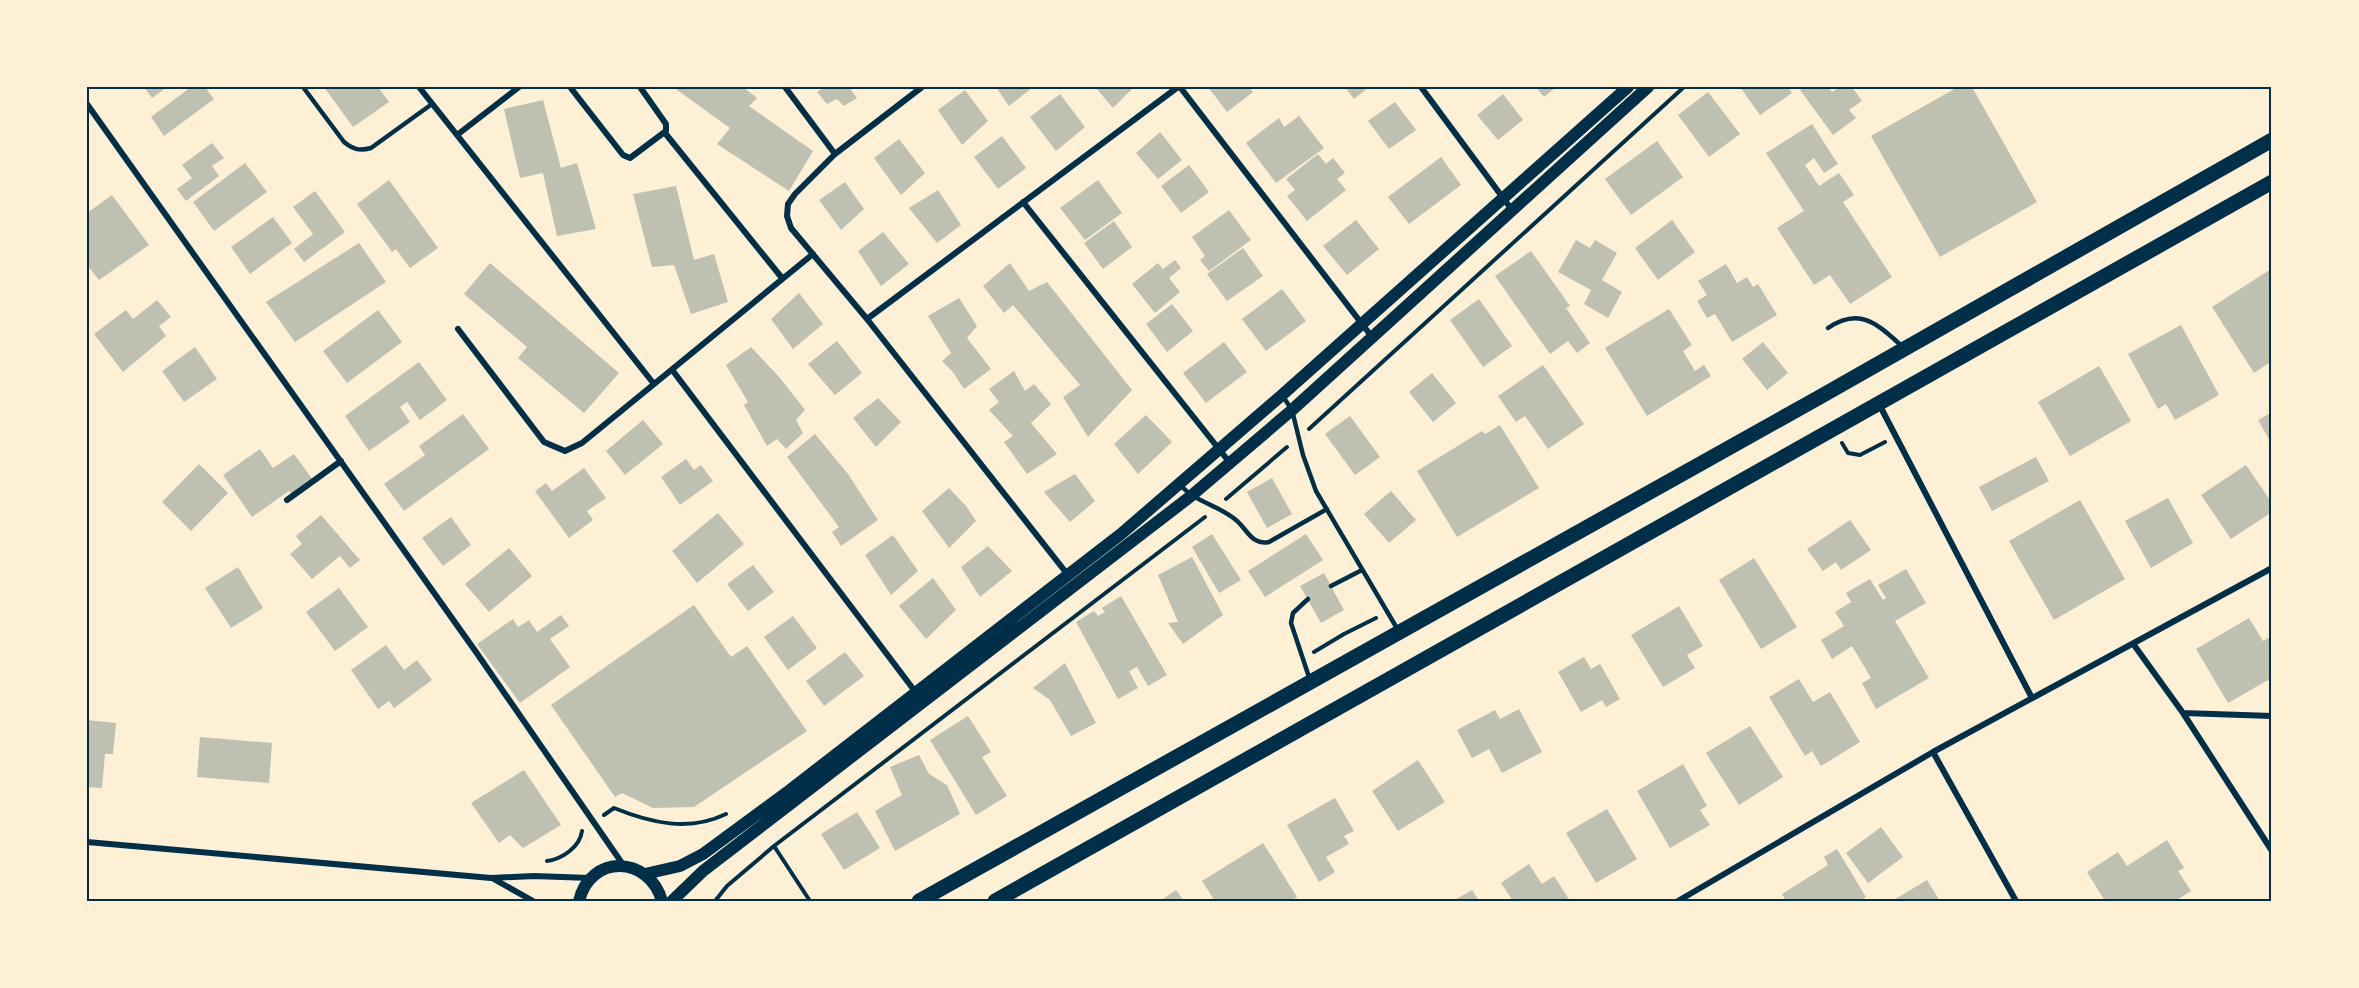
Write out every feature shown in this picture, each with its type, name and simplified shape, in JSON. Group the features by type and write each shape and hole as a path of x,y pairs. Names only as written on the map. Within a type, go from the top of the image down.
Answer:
{"main road":[{"path":"672,901 703,871 1067,574 1180,485 1628,87"},
{"path":"645,874 680,866 703,854 1074,586 1191,496 1373,338 1648,87"},
{"path":"919,901 1818,398 1903,347 2272,140"},
{"path":"995,901 2272,182"},
{"path":"579,901 581,891 590,878 600,871 624,866 645,874 658,890 662,901"}],"street":[{"path":"419,87 654,384"},
{"path":"457,135 519,87"},
{"path":"570,87 627,157 632,158 665,134"},
{"path":"640,87 666,124 665,134 782,278"},
{"path":"784,87 835,154"},
{"path":"922,87 835,154 795,194 788,204 787,216 791,228 867,319 1067,574 1074,586"},
{"path":"867,319 1179,87 1373,338"},
{"path":"1421,87 1512,211"},
{"path":"87,104 341,461 624,866"},
{"path":"1023,202 1230,463"},
{"path":"458,329 544,442 565,451 582,443 673,371 813,254"},
{"path":"673,371 919,697"},
{"path":"1879,403 2032,698"},
{"path":"286,500 341,461"},
{"path":"1678,901 1933,752 2134,645 2272,568"},
{"path":"2134,645 2183,713 2272,851"},
{"path":"2183,713 2272,716"},
{"path":"1933,752 2016,901"},
{"path":"87,842 491,878 534,876 590,878"},
{"path":"491,878 533,901"}],"lane":[{"path":"303,87 344,142 353,149 363,151 371,148 432,104"},
{"path":"1828,328 1838,321 1851,317 1866,319 1879,326 1903,347"},
{"path":"1282,395 1292,410 1309,474 1399,631"},
{"path":"1180,485 1191,496 1228,514 1261,543 1269,542 1327,509"},
{"path":"1331,586 1362,570"},
{"path":"1308,599 1293,613 1291,623 1311,681"}],"path":[{"path":"1835,429 1848,453 1860,455 1897,436"},
{"path":"1303,659 1387,612"},
{"path":"534,876 542,861 558,859 579,841 582,829 614,808 653,822 683,824 710,820 729,812"},
{"path":"774,846 810,901"}],"building":[{"path":"144,87 167,87 152,98"},
{"path":"191,87 205,87 214,99 164,136 151,117"},
{"path":"324,87 378,87 389,102 353,127"},
{"path":"673,87 743,87 757,98 749,106 813,151 789,191 717,144 730,128"},
{"path":"825,87 849,87 857,98 844,106 837,99 827,104 817,92"},
{"path":"996,87 1033,87 1009,106"},
{"path":"1095,87 1134,87 1113,108"},
{"path":"1208,87 1249,87 1253,92 1227,112"},
{"path":"1345,87 1369,87 1354,99"},
{"path":"1536,87 1556,87 1544,97"},
{"path":"1740,87 1788,87 1792,93 1760,115"},
{"path":"1804,87 1829,87 1832,92 1840,87 1852,87 1862,101 1849,110 1856,118 1833,135 1800,90"},
{"path":"1958,87 1972,87 2037,202 1940,257 1871,136"},
{"path":"965,90 988,121 962,145 938,110"},
{"path":"1708,92 1740,134 1709,157 1678,115"},
{"path":"1060,94 1085,127 1056,151 1030,117"},
{"path":"1503,94 1523,120 1498,140 1477,115"},
{"path":"543,100 561,168 577,163 596,229 557,236 543,173 520,178 504,109"},
{"path":"1395,102 1416,130 1389,149 1368,121"},
{"path":"1299,116 1324,148 1276,183 1246,143 1279,118 1284,127"},
{"path":"1812,124 1838,164 1824,173 1814,158 1805,165 1819,186 1839,173 1854,195 1843,202 1892,277 1850,304 1830,275 1814,285 1777,228 1804,211 1766,153"},
{"path":"1160,132 1182,160 1158,179 1136,153"},
{"path":"1002,136 1026,168 998,189 974,157"},
{"path":"899,139 925,173 901,195 874,158"},
{"path":"1657,141 1683,177 1631,215 1605,179"},
{"path":"212,143 224,158 212,166 219,176 186,201 177,189 192,178 182,165"},
{"path":"1318,154 1326,164 1333,158 1345,173 1337,179 1346,190 1307,221 1287,196 1295,190 1286,179"},
{"path":"1441,157 1461,185 1409,224 1388,197"},
{"path":"245,163 267,192 214,231 193,202"},
{"path":"1189,165 1209,192 1181,213 1161,186"},
{"path":"389,180 438,248 410,268 396,249 392,252 357,204"},
{"path":"1098,180 1122,213 1085,240 1060,208"},
{"path":"845,182 864,209 841,230 819,200"},
{"path":"676,186 694,260 714,254 728,302 691,314 674,265 652,267 633,194"},
{"path":"938,190 961,225 937,243 909,208"},
{"path":"315,191 345,232 304,262 294,249 313,234 293,207"},
{"path":"112,195 149,245 99,280 87,265 87,213"},
{"path":"1229,210 1251,240 1209,271 1200,260 1205,256 1192,237"},
{"path":"273,217 292,243 250,274 231,247"},
{"path":"1356,220 1379,249 1347,275 1323,246"},
{"path":"1672,220 1695,252 1658,280 1635,248"},
{"path":"1114,221 1132,247 1103,269 1084,243"},
{"path":"883,232 909,264 881,286 858,251"},
{"path":"1576,240 1590,248 1595,240 1617,253 1602,280 1622,292 1608,318 1584,304 1591,290 1558,272"},
{"path":"359,243 386,282 295,342 266,302"},
{"path":"1243,248 1263,276 1227,301 1207,274"},
{"path":"1531,251 1570,306 1566,308 1590,343 1577,353 1568,341 1550,354 1495,276"},
{"path":"1175,260 1181,268 1169,278 1180,292 1155,313 1132,284 1158,263 1163,269"},
{"path":"490,263 619,373 584,413 518,358 527,347 464,294"},
{"path":"1010,263 1029,291 1047,282 1132,390 1088,437 1063,397 1080,385 1013,305 1004,313 983,286"},
{"path":"1726,264 1737,283 1747,277 1753,287 1758,284 1777,315 1732,342 1715,314 1707,318 1697,301 1707,295 1698,281"},
{"path":"2271,269 2272,361 2254,373 2212,307"},
{"path":"1282,289 1306,321 1266,351 1242,319"},
{"path":"799,293 823,324 793,349 771,319"},
{"path":"959,298 977,326 967,338 991,369 964,389 953,372 942,361 951,353 928,316"},
{"path":"1479,299 1512,346 1483,367 1450,320"},
{"path":"157,300 171,317 159,326 166,336 123,372 94,334 126,310 133,319"},
{"path":"1172,304 1193,331 1167,352 1146,324"},
{"path":"1669,309 1692,345 1683,351 1695,371 1704,365 1711,376 1647,416 1605,348"},
{"path":"378,310 402,342 347,383 323,351"},
{"path":"2181,325 2219,395 2175,420 2166,404 2158,409 2128,354"},
{"path":"837,341 862,373 835,395 808,364"},
{"path":"1224,342 1247,372 1206,403 1183,373"},
{"path":"1763,342 1788,373 1767,390 1742,359"},
{"path":"195,347 217,379 184,402 162,371"},
{"path":"751,347 780,378 805,410 796,420 803,433 786,449 777,439 767,446 744,405 748,402 726,365"},
{"path":"419,362 447,400 420,420 407,402 400,407 410,422 369,451 345,416"},
{"path":"1543,365 1584,424 1548,449 1525,416 1516,422 1498,396"},
{"path":"2099,366 2131,421 2070,456 2038,402"},
{"path":"1014,371 1025,391 1034,384 1051,404 1031,423 1057,454 1027,474 1004,442 1013,436 989,410 999,402 989,389"},
{"path":"1432,373 1456,403 1433,422 1409,392"},
{"path":"878,398 901,422 876,447 853,418"},
{"path":"2272,412 2272,444 2258,420"},
{"path":"463,414 489,449 404,511 384,484 425,455 419,446"},
{"path":"1146,415 1172,442 1138,474 1114,444"},
{"path":"1350,416 1380,457 1355,475 1325,434"},
{"path":"643,420 663,444 625,475 606,451"},
{"path":"1500,425 1539,488 1457,537 1417,471 1482,431 1485,434"},
{"path":"815,434 848,474 878,520 841,546 832,532 839,527 787,457"},
{"path":"260,449 273,468 294,454 313,480 292,495 289,491 252,517 223,475"},
{"path":"2036,457 2049,481 1992,511 1979,487"},
{"path":"686,459 694,470 701,465 713,481 680,505 661,477"},
{"path":"199,464 228,493 191,531 162,502"},
{"path":"2246,465 2272,503 2272,512 2231,539 2201,495"},
{"path":"584,468 606,498 587,511 593,520 569,538 535,491 546,483 552,491"},
{"path":"1075,474 1095,501 1070,522 1044,492"},
{"path":"1272,478 1292,514 1267,528 1247,492"},
{"path":"949,488 976,521 949,548 922,511"},
{"path":"1391,491 1416,520 1389,543 1364,514"},
{"path":"2168,498 2193,543 2151,568 2125,521"},
{"path":"2080,500 2125,579 2054,620 2009,541"},
{"path":"718,513 744,544 697,583 672,551"},
{"path":"321,515 360,560 350,568 340,556 312,579 290,554 302,544 296,536"},
{"path":"451,517 471,545 443,566 422,538"},
{"path":"1850,520 1871,550 1841,570 1836,562 1823,571 1807,549"},
{"path":"1212,534 1241,580 1219,593 1192,547"},
{"path":"1306,534 1323,560 1265,597 1248,571"},
{"path":"893,535 918,571 891,595 865,555"},
{"path":"988,546 1012,571 980,597 961,567"},
{"path":"509,548 532,576 489,612 465,584"},
{"path":"1192,557 1223,615 1183,644 1168,623 1178,622 1158,575"},
{"path":"1754,558 1797,627 1761,649 1719,580"},
{"path":"753,565 774,592 748,611 727,584"},
{"path":"238,567 263,608 231,628 205,588"},
{"path":"1906,569 1926,603 1895,621 1929,678 1876,709 1862,683 1871,678 1852,646 1832,659 1821,640 1844,626 1835,612 1851,602 1846,593 1870,579 1883,600 1886,598 1878,585"},
{"path":"1324,573 1344,610 1321,623 1300,586"},
{"path":"933,578 956,610 926,639 899,606"},
{"path":"339,588 368,627 335,651 306,612"},
{"path":"1121,596 1167,675 1148,686 1137,667 1129,671 1138,688 1118,699 1076,622 1094,611 1098,616 1105,612 1102,608"},
{"path":"694,605 731,657 747,646 807,731 694,807 653,808 622,793 615,797 551,705"},
{"path":"1679,606 1703,646 1687,655 1695,668 1663,687 1631,635"},
{"path":"561,615 569,626 550,639 570,667 520,703 477,644 513,619 518,627 529,620 537,632"},
{"path":"793,616 817,648 788,670 764,637"},
{"path":"2249,618 2263,641 2272,636 2272,685 2268,680 2228,703 2196,649"},
{"path":"386,645 404,670 417,660 432,680 394,708 389,701 378,709 351,670"},
{"path":"845,652 864,676 824,706 806,681"},
{"path":"1584,657 1591,669 1600,664 1620,699 1606,707 1602,700 1581,712 1558,672"},
{"path":"1065,663 1096,723 1071,736 1050,700 1033,688"},
{"path":"1799,679 1813,702 1830,692 1860,742 1821,766 1812,751 1805,756 1769,697"},
{"path":"1519,709 1542,752 1502,773 1489,749 1472,758 1457,730 1495,710 1500,719"},
{"path":"968,716 991,752 982,757 1007,796 976,815 930,740"},
{"path":"87,720 116,723 113,754 105,754 102,788 87,787"},
{"path":"1750,726 1783,777 1739,805 1706,753"},
{"path":"200,737 272,743 269,783 197,777"},
{"path":"919,755 929,774 947,785 960,814 895,851 875,811 902,795 890,767"},
{"path":"1418,760 1445,802 1398,831 1372,791"},
{"path":"1683,764 1707,806 1700,810 1710,825 1670,848 1637,791"},
{"path":"524,770 561,825 523,848 510,835 499,843 471,803"},
{"path":"1335,798 1354,831 1344,836 1349,844 1326,857 1335,872 1319,882 1287,825"},
{"path":"1607,809 1637,859 1596,883 1566,833"},
{"path":"857,812 880,848 844,870 821,834"},
{"path":"1881,827 1903,857 1868,883 1846,853"},
{"path":"2167,840 2184,868 2178,871 2191,891 2175,901 2105,901 2087,872 2118,852 2127,866"},
{"path":"1263,843 1297,897 1291,901 1215,901 1202,881"},
{"path":"1837,849 1866,897 1859,901 1786,901 1782,894 1828,865 1824,857"},
{"path":"1529,864 1542,884 1554,876 1570,901 1513,901 1501,883"},
{"path":"1927,880 1940,901 1892,901"},
{"path":"1176,890 1184,901 1160,901"},
{"path":"1472,890 1479,901 1453,901"}]}
